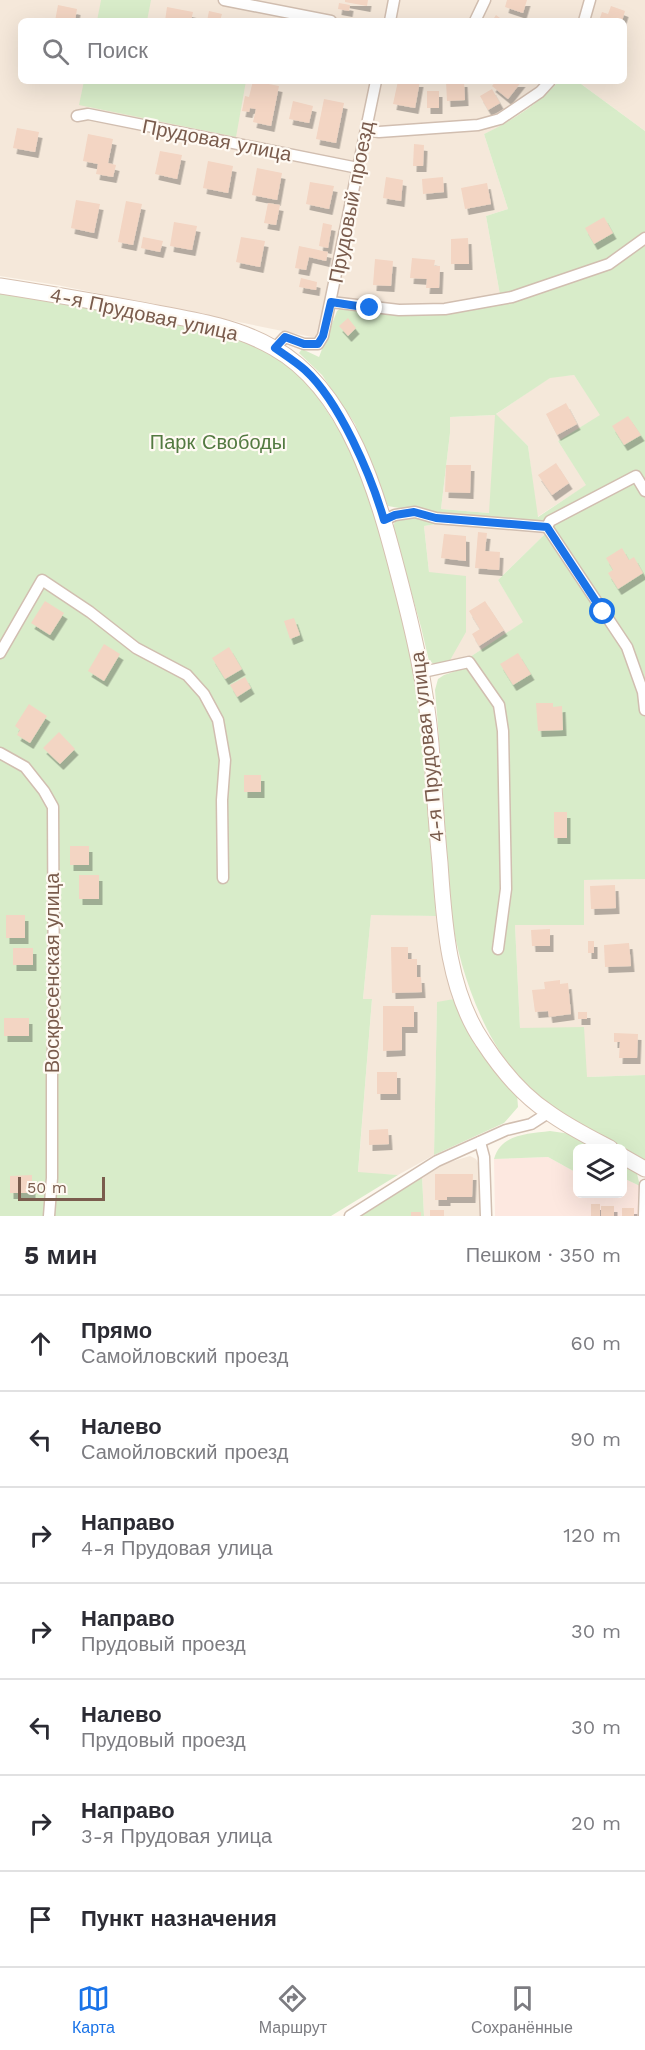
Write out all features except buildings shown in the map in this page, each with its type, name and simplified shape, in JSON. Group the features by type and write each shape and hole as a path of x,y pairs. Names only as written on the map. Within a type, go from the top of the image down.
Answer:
{"main road":[{"name":"4-я Прудовая улица","path":"0,286 184,318 246,334 275,348 306,371 326,396 348,430 384,520 423,672 444,912 452,963 463,1005 482,1041 529,1098 548,1113 601,1144"},
{"path":"627,1159 645,1169"}],"street":[{"path":"224,0 316,18"},
{"path":"391,18 394,0"},
{"path":"476,18 485,0"},
{"path":"585,18 590,0"},
{"name":"Прудовый проезд","path":"275,348 285,337 304,344 318,344 323,336 375,84"},
{"path":"366,130 379,132 478,125 500,119 540,92 547,84"},
{"name":"Прудовая улица","path":"77,116 88,114 358,168"},
{"path":"331,302 399,310 445,309 512,297 609,264 645,238"},
{"path":"547,527 550,521 636,476 645,491"},
{"path":"384,520 395,515 414,512 436,518 547,527"},
{"path":"547,527 627,648 643,692 645,710"},
{"path":"0,653 42,580 90,612 136,648 187,675 204,694 218,720 225,760 222,800 223,878"},
{"path":"423,672 469,662 499,705 503,731 506,889 498,949"},
{"name":"Воскресенская улица","path":"0,753 25,767 44,791 52,807 54,1017 52,1178 49,1216"},
{"path":"350,1216 437,1161 506,1130 531,1124 548,1113"},
{"path":"480,1142 484,1157 486,1216"},
{"path":"644,1216 645,1185"}],"shaded area":[{"path":"0,0 645,0 645,131 581,84 627,84 627,18 18,18 18,84 556,84 544,97 504,125 484,134 508,209 486,216 500,295 446,304 400,306 329,298 321,332 316,337 312,337 57,285 0,276"},
{"path":"574,375 601,415 558,441 587,485 537,517 528,446 496,415 490,513 441,509 450,417 495,415 550,377"},
{"path":"437,524 542,530 546,533 498,580 524,622 467,659 449,662 429,572 424,526"},
{"path":"645,879 645,1075 587,1077 520,1029 515,925 584,925 584,880"},
{"path":"371,914 436,916 444,962 454,999 437,1003 434,1155 398,1175 358,1173 372,999 363,999"},
{"path":"470,1156 476,1159 479,1165 480,1216 424,1216 422,1176 437,1166"},
{"path":"548,1157 573,1171 573,1198 627,1198 627,1180 640,1186 639,1216 495,1216 494,1159"}],"green space":[{"path":"101,0 151,0 148,18 98,18"},
{"path":"83,84 245,84 236,137 79,105"},
{"path":"556,84 581,84 645,131 645,879 584,880 584,925 515,925 520,1028 584,1027 587,1077 645,1075 645,1160 627,1150 627,1144 616,1144 562,1113 536,1094 519,1077 490,1035 478,1011 461,961 451,912 435,690 438,679 465,668 467,659 523,622 498,580 546,533 542,530 437,524 424,526 429,572 466,576 466,632 449,662 438,666 429,661 393,527 395,521 410,510 388,506 355,424 322,375 299,353 302,349 319,357 337,311 348,303 400,306 446,304 500,295 486,216 508,209 484,134 524,111","holes":["574,375 600,415 558,441 586,485 538,517 528,446 496,414 550,378","495,415 489,513 441,509 450,417"]},
{"name":"Парк Свободы","path":"0,290 183,322 240,339 270,353 300,373 321,402 341,433 374,511 417,677 436,916 371,915 363,999 372,999 358,1172 398,1175 331,1216 0,1216"},
{"path":"454,999 475,1045 517,1094 518,1107 504,1123 434,1155 437,1002"},
{"path":"550,1131 571,1134 590,1144 573,1144 573,1171 548,1157 494,1159 502,1144 524,1135"},
{"path":"627,1165 636,1170 640,1186 627,1180"},
{"path":"422,1176 424,1216 361,1216"}],"route":[{"path":"370,308 331,302 323,336 318,344 304,344 285,337 275,348 306,371 348,430 384,520 395,515 414,512 436,518 547,527 603,612"}]}
